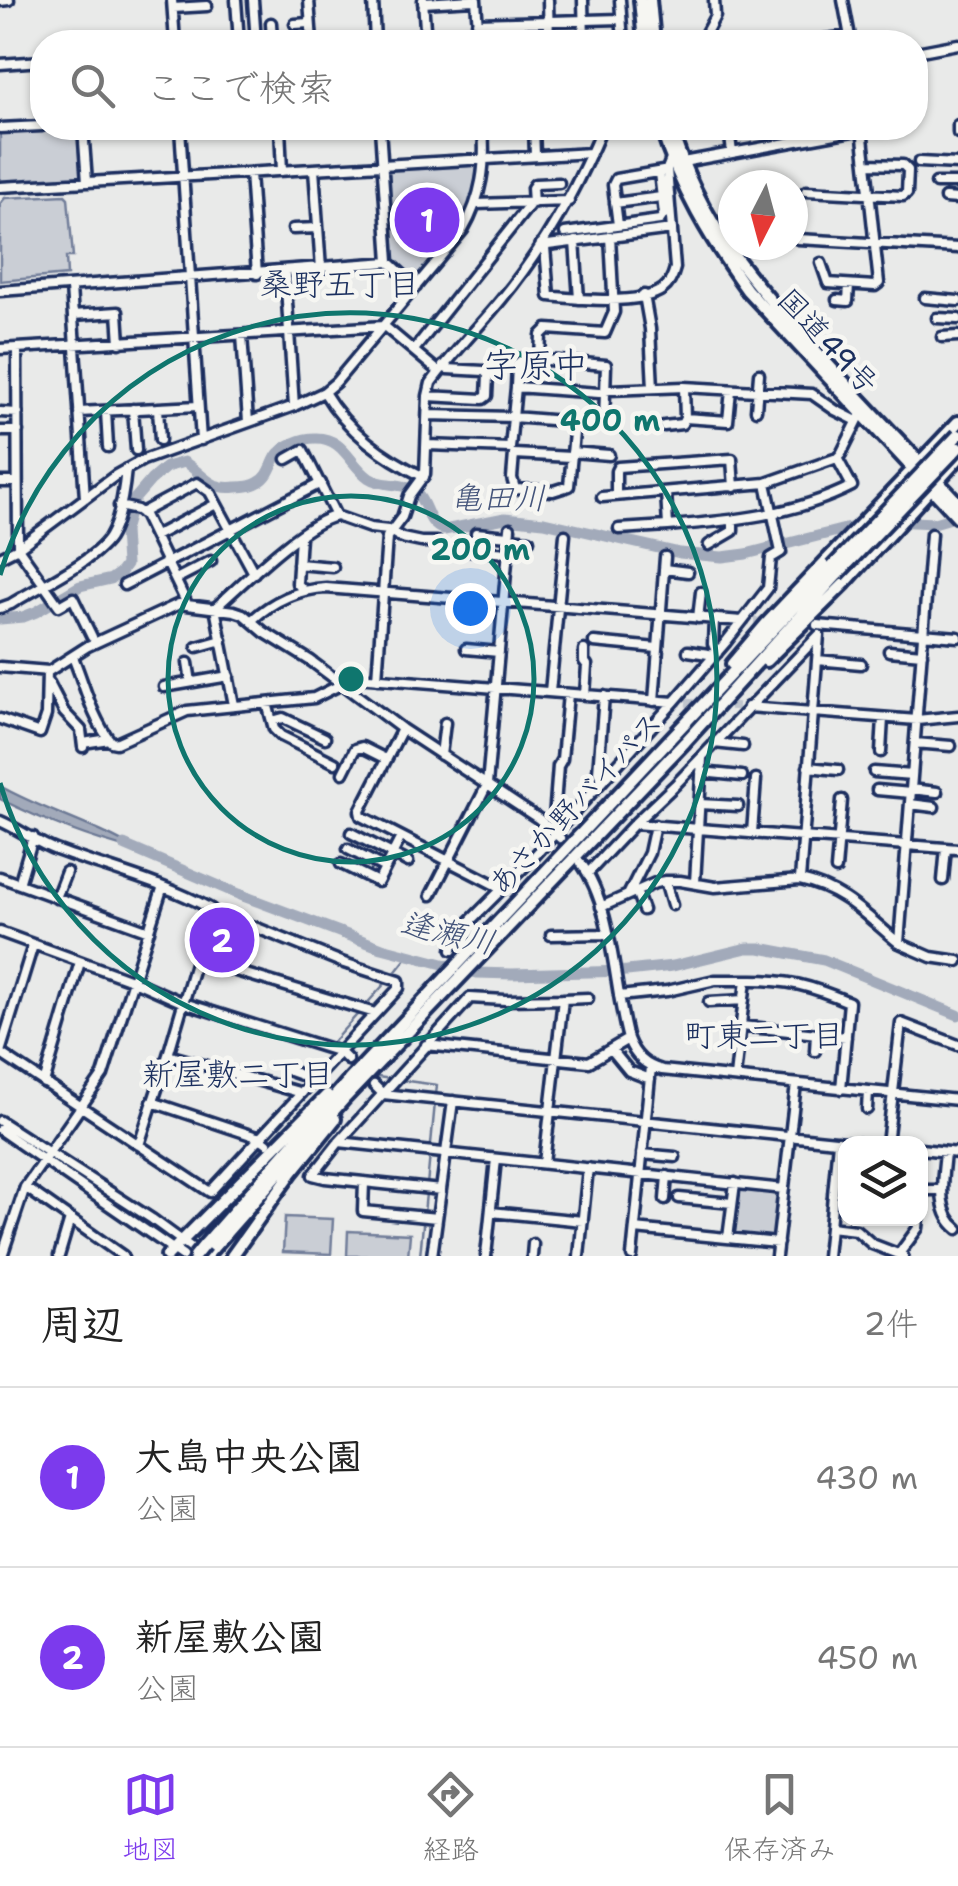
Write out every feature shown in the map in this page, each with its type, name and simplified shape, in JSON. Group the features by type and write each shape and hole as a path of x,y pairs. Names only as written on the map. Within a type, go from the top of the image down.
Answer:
{"highway":[{"path":"640,0 643,30"},
{"path":"650,0 653,30"},
{"name":"国道49号","path":"664,140 670,166 706,232 747,290 860,418 915,465"},
{"name":"国道49号","path":"671,140 670,166 745,272 956,510"},
{"path":"708,697 766,624 958,422"},
{"name":"あさか野バイパス","path":"204,1253 348,1080 440,983 475,953 685,742 958,436"},
{"name":"あさか野バイパス","path":"204,1253 453,985 475,953 708,697 958,448"},
{"path":"685,742 833,595 958,459"},
{"path":"176,1250 330,1091 348,1080"},
{"path":"232,1256 362,1081"}],"street":[{"path":"0,0 8,0"},
{"path":"236,0 238,30"},
{"path":"253,0 255,30"},
{"path":"373,0 374,30"},
{"path":"425,30 423,2 474,0 478,30"},
{"path":"548,0 549,30"},
{"path":"583,0 584,30"},
{"path":"620,0 622,30"},
{"path":"708,30 715,16 714,0"},
{"path":"843,0 848,30"},
{"path":"295,3 309,1 311,30"},
{"path":"174,30 172,4 207,6"},
{"path":"478,23 621,19"},
{"path":"271,23 271,30"},
{"path":"295,24 310,23"},
{"path":"928,50 958,44"},
{"path":"0,64 30,62"},
{"path":"958,125 958,133"},
{"path":"0,128 30,127"},
{"path":"84,140 87,182"},
{"path":"181,140 201,440"},
{"path":"281,140 282,171"},
{"path":"381,140 389,262 416,287"},
{"path":"0,558 143,460 294,406 336,382 456,240 477,204 486,158 485,140"},
{"path":"535,140 536,156"},
{"path":"376,679 387,537 424,476 431,383 543,246 597,140"},
{"path":"730,140 732,153"},
{"path":"821,263 827,283 878,284 863,140"},
{"path":"618,225 613,185 616,179 796,141"},
{"path":"0,187 591,153"},
{"path":"919,162 958,164"},
{"path":"808,191 903,196 907,193 908,170 903,165 866,164"},
{"path":"564,233 662,219 661,197 670,166"},
{"path":"543,246 549,296 600,302 661,290 673,276 676,263 670,166"},
{"path":"314,169 321,268"},
{"path":"250,172 257,274"},
{"path":"414,350 532,203 535,184 559,183"},
{"path":"936,183 958,183"},
{"path":"615,203 661,197"},
{"path":"945,198 958,199"},
{"path":"477,204 568,201"},
{"path":"293,229 318,228"},
{"path":"543,246 672,229"},
{"path":"540,360 542,335 548,330 605,333 614,312 610,236"},
{"path":"808,240 958,248"},
{"path":"575,241 579,299"},
{"path":"0,292 389,262"},
{"path":"285,272 294,406"},
{"path":"837,300 848,301 849,284"},
{"path":"71,287 85,498"},
{"path":"644,296 650,329 652,388"},
{"path":"925,298 958,301"},
{"path":"73,315 118,312 120,342"},
{"path":"937,318 958,318"},
{"path":"0,349 384,326 441,369 484,371 488,375 487,396 483,399 428,396"},
{"path":"242,334 248,422"},
{"path":"942,337 958,336"},
{"path":"18,348 18,548 59,606 73,598 92,636"},
{"path":"428,415 513,418 575,422 604,422 606,364 524,358 517,364 513,418 512,451 515,489 553,490 569,486 575,422"},
{"path":"756,410 758,374"},
{"path":"664,426 682,424 685,418 684,386"},
{"path":"516,387 599,393 684,386 812,394 835,410 860,418 837,458 766,483 602,497"},
{"path":"685,418 728,421 731,390"},
{"path":"324,392 357,435 424,476"},
{"path":"79,412 198,406"},
{"path":"158,408 160,440"},
{"path":"134,410 136,450"},
{"path":"106,411 108,447"},
{"path":"0,412 18,413"},
{"path":"0,431 18,431"},
{"path":"428,445 609,455"},
{"path":"287,459 303,450 336,516"},
{"path":"619,529 732,521 772,514 852,486 837,458"},
{"path":"616,496 618,466 732,459 734,487"},
{"path":"0,608 92,556 107,540 114,528 126,469"},
{"path":"0,482 17,482"},
{"path":"139,511 198,483 210,492 254,572"},
{"path":"124,584 321,483"},
{"path":"452,950 459,932 558,835 566,821 716,654 768,588 771,558 781,553 766,483"},
{"path":"666,492 668,526"},
{"path":"154,536 216,504"},
{"path":"119,506 144,514 186,604"},
{"path":"215,608 300,536 336,516 415,541 436,542"},
{"path":"708,544 733,530 732,521"},
{"path":"476,533 509,534 529,540"},
{"path":"432,895 487,785 509,534"},
{"path":"899,943 931,534"},
{"path":"550,692 566,535"},
{"path":"300,536 297,582 304,591"},
{"path":"470,550 508,553"},
{"path":"654,701 665,557"},
{"path":"176,580 211,562"},
{"path":"298,564 333,567"},
{"path":"664,568 688,572"},
{"path":"252,620 265,608 304,591 326,588 742,621"},
{"path":"698,618 701,592"},
{"path":"0,667 47,676 88,646 161,612 186,604 234,611 558,835"},
{"path":"215,608 234,705"},
{"path":"714,619 716,654"},
{"path":"821,629 958,637"},
{"path":"800,880 821,629"},
{"path":"588,873 790,667 821,629"},
{"path":"197,646 222,640"},
{"path":"594,642 657,648"},
{"path":"466,649 498,652"},
{"path":"584,650 584,695"},
{"path":"688,651 716,654"},
{"path":"889,652 922,654"},
{"path":"73,657 88,704 108,739 116,743 186,711 318,697 352,678 674,702"},
{"path":"817,660 861,664"},
{"path":"188,664 191,682"},
{"path":"0,719 40,733 46,715 47,676"},
{"path":"47,676 64,712 81,730 83,745 108,739"},
{"path":"164,687 229,676"},
{"path":"554,818 568,694"},
{"path":"602,781 598,770 604,696"},
{"path":"268,703 274,728 281,736 335,763"},
{"path":"748,707 916,720 958,716"},
{"path":"272,721 283,718 325,738"},
{"path":"880,752 883,718"},
{"path":"441,755 445,723"},
{"path":"402,728 360,811 361,816 503,890"},
{"path":"915,743 951,746"},
{"path":"714,744 743,746"},
{"path":"343,773 355,749 362,746 386,759"},
{"path":"694,883 702,758"},
{"path":"808,766 838,770"},
{"path":"701,772 742,776"},
{"path":"874,772 912,775"},
{"path":"752,833 756,779"},
{"path":"878,790 937,792"},
{"path":"836,870 842,800"},
{"path":"698,804 738,806"},
{"path":"910,804 934,807"},
{"path":"539,819 566,821"},
{"path":"0,821 52,848 115,868 210,909 138,1145"},
{"path":"634,824 958,849"},
{"path":"632,893 655,826"},
{"path":"352,832 408,862"},
{"path":"19,884 33,837"},
{"path":"341,864 378,882 402,837"},
{"path":"944,880 946,848"},
{"path":"348,849 386,868"},
{"path":"581,863 608,934 628,1039 638,1057 651,1067 958,1100"},
{"path":"56,898 66,872"},
{"path":"0,878 149,931"},
{"path":"600,908 665,881 715,887 800,880 834,890 899,943 931,957 958,961"},
{"path":"665,881 672,905"},
{"path":"2,1256 24,1188 103,1075 162,889"},
{"path":"632,893 643,910"},
{"path":"34,945 0,1052 210,1192 263,1141 399,988 399,980 254,927 246,929 234,970"},
{"path":"0,932 184,1002 340,1052 348,1060"},
{"path":"551,934 608,934"},
{"path":"196,959 375,1014"},
{"path":"44,1083 80,962"},
{"path":"619,992 655,993 715,980 778,980 849,1002 841,1089"},
{"path":"735,1077 746,980"},
{"path":"441,1190 312,1174 470,998 588,998"},
{"path":"544,1163 563,998"},
{"path":"709,1002 744,1000"},
{"path":"888,1136 901,1023 958,1045"},
{"path":"741,1026 846,1037"},
{"path":"814,1051 816,1034"},
{"path":"426,1045 589,1062 628,1039"},
{"path":"610,1049 630,1071 650,1080"},
{"path":"168,1054 302,1093"},
{"path":"632,1256 651,1067"},
{"path":"287,1070 315,1080"},
{"path":"776,1256 796,1084"},
{"path":"374,1085 383,1094 838,1141 827,1256"},
{"path":"866,1109 868,1091"},
{"path":"432,1256 453,1101"},
{"path":"152,1102 263,1141"},
{"path":"0,1121 176,1250 204,1253"},
{"path":"0,1130 46,1156"},
{"path":"338,1142 784,1189"},
{"path":"928,1150 958,1153"},
{"path":"945,1152 942,1190 948,1219 958,1229"},
{"path":"642,1154 674,1157"},
{"path":"486,1256 496,1159"},
{"path":"579,1256 588,1168"},
{"path":"665,1199 668,1176"},
{"path":"364,1182 363,1210 437,1218"},
{"path":"728,1238 734,1183"},
{"path":"834,1187 838,1187"},
{"path":"24,1188 122,1256"},
{"path":"928,1190 942,1190"},
{"path":"679,1198 732,1204"},
{"path":"491,1212 583,1221"},
{"path":"59,1256 70,1219"},
{"path":"830,1227 856,1230 877,1251 901,1255 918,1226"},
{"path":"635,1229 778,1243"},
{"path":"532,1256 533,1244"}],"shaded area":[{"path":"30,131 30,140 80,140 84,180 0,184 0,133"},
{"path":"482,161 474,203 454,238 415,282 392,260 386,168"},
{"path":"65,195 73,257 66,257 67,275 0,281 0,204 5,198"},
{"path":"212,908 248,922 232,968 198,958"},
{"path":"737,1189 779,1192 774,1239 732,1236"},
{"path":"285,1217 333,1219 331,1254 283,1252"},
{"path":"348,1231 410,1234 408,1256 347,1256"}],"water":[{"path":"0,786 138,851 85,835 0,799"}],"waterway":[{"name":"亀田川","path":"0,619 36,612 80,586 111,579 121,572 126,565 124,531 132,502 166,467 184,462 218,486 248,486 265,477 283,449 311,438 333,442 369,478 413,490 434,523 444,530 505,518 544,522 680,553 722,557 865,524"},
{"name":"亀田川","path":"893,521 934,523 958,516"},
{"name":"逢瀬川","path":"124,845 238,894 382,948 477,973 627,971 760,948 824,960 958,1015"},
{"path":"394,974 408,956"},
{"path":"330,1045 388,980"},
{"path":"337,1057 354,1072"},
{"path":"370,1076 392,1079"},
{"path":"400,1080 437,1085 436,1095"},
{"path":"427,1185 435,1103"},
{"path":"420,1256 426,1193"}],"tunnel":[{"path":"742,621 768,622"},
{"path":"674,702 704,704"},
{"path":"718,705 748,707"}],"place":[{"name":"大島中央公園","path":"427,220"},
{"name":"新屋敷公園","path":"222,940"}],"district":[{"name":"桑野五丁目","path":"340,283"},
{"name":"字原中","path":"536,364"},
{"name":"町東二丁目","path":"764,1034"},
{"name":"新屋敷二丁目","path":"238,1073"}]}
